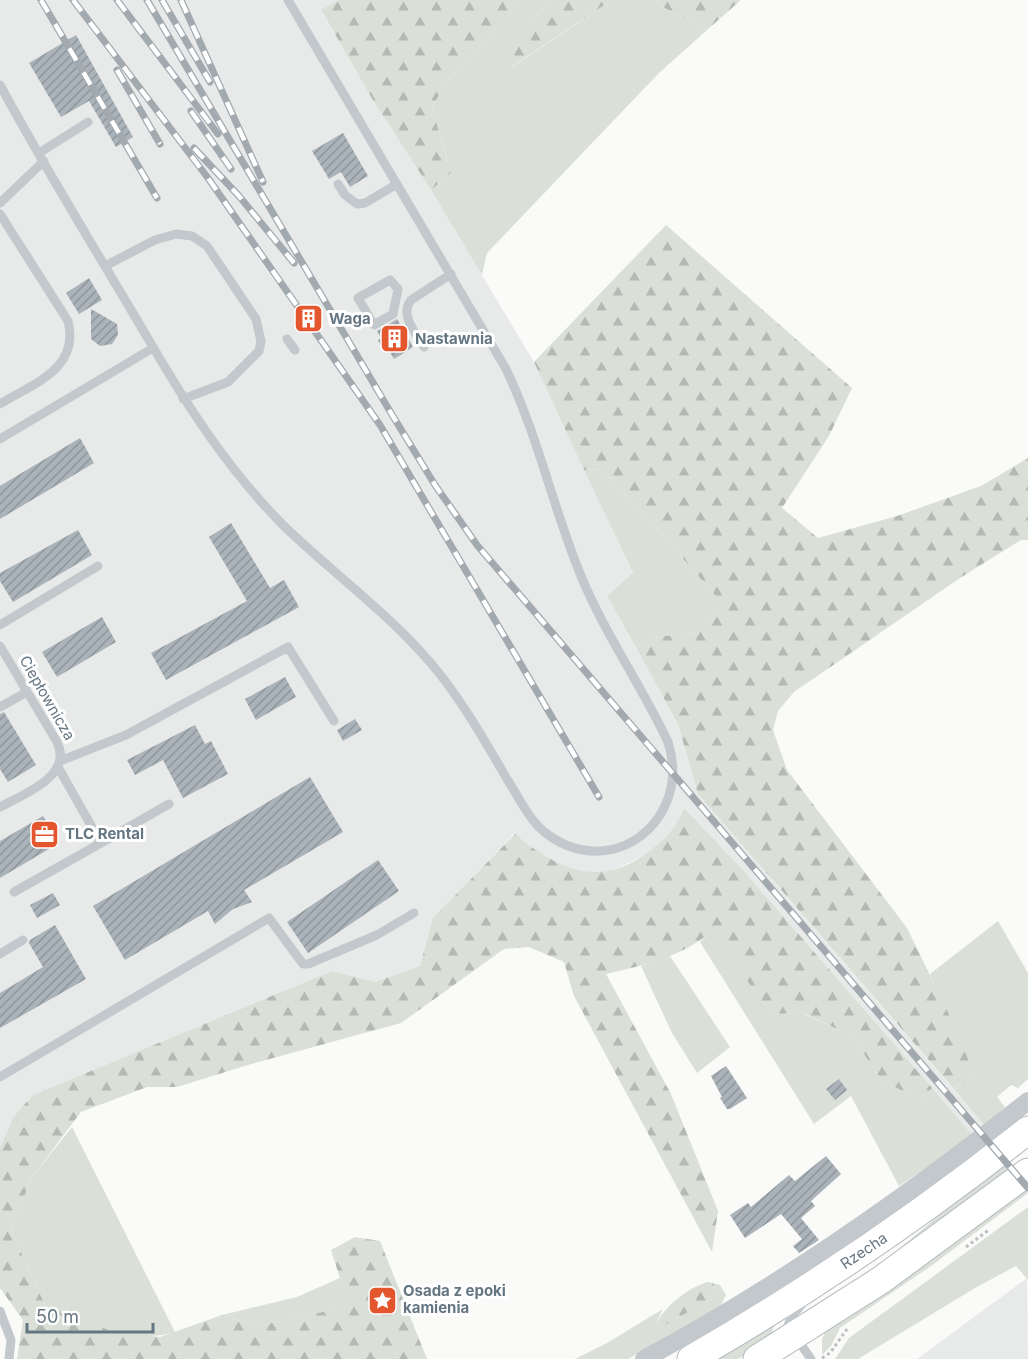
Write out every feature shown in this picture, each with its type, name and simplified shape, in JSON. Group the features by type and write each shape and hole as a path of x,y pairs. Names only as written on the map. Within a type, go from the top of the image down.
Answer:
{"main road":[{"name":"Rzecha","path":"691,1359 824,1278 957,1186 1028,1130"},
{"path":"757,1359 898,1268 1028,1172"}],"street":[{"path":"644,1359 737,1305 838,1240 925,1180 1028,1101"}],"lane":[{"path":"0,85 183,399 219,452 257,498 287,528 377,607 422,653 472,720 535,824 558,842 575,848 604,850 622,846 654,824 663,810 674,776 673,759 660,725 610,639 581,576 516,391 451,274 288,0"},
{"path":"0,203 42,157 88,122"},
{"path":"338,184 345,195 357,204 364,203 397,184"},
{"path":"0,214 68,321 72,335 69,350 62,363 49,374 0,404"},
{"path":"105,266 155,240 176,234 192,236 207,246 256,319 261,341 259,351 228,382 183,399"},
{"path":"424,347 406,316 406,306 411,300 451,274"},
{"path":"390,280 398,290 395,301 393,314 374,325 358,298 390,280"},
{"path":"395,301 406,306"},
{"path":"287,339 295,350"},
{"path":"0,439 153,348"},
{"path":"0,625 98,566"},
{"name":"Ciepłownicza","path":"0,646 60,748 59,764 101,843"},
{"path":"0,807 48,779 59,764 126,735 288,646 334,721"},
{"path":"0,707 27,692"},
{"path":"14,892 169,804"},
{"path":"0,1077 269,918 303,964 308,964 377,935 414,913"},
{"path":"0,954 23,940"},
{"path":"811,1359 789,1326 791,1317 824,1278"},
{"path":"0,1311 11,1340 9,1359"}],"shaded area":[{"path":"0,0 339,0 321,11 371,97 431,190 534,362 633,574 607,596 678,724 698,794 985,1126 973,1136 743,870 684,808 679,823 666,838 644,856 611,871 590,874 565,867 543,856 514,834 434,918 420,966 375,982 332,971 33,1095 14,1116 0,1147"},
{"path":"1027,1278 1028,1359 917,1359"}],"green space":[{"path":"339,0 523,0 446,82 432,108 451,173 431,190 371,97 321,10"},
{"path":"523,0 554,0 519,29 512,67 612,0 656,0 661,6 707,30 659,73 487,253 482,275 431,190 451,173 432,108 446,82"},
{"path":"554,0 612,0 511,67 519,29"},
{"path":"656,0 741,0 707,30 661,6"},
{"path":"666,225 852,388 829,436 782,508 818,538 897,516 981,486 1028,458 1028,540 1021,540 960,578 794,692 778,711 773,730 787,770 907,928 960,1037 975,1079 952,1087 698,794 678,724 635,646 651,637 699,633 722,603 638,507 600,469 584,470 534,362"},
{"path":"600,469 638,507 722,603 699,633 651,637 635,646 607,596 633,573 584,470"},
{"path":"684,808 743,870 932,1088 922,1100 882,1081 852,1036 803,1013 771,1014 712,931 675,954 606,974 671,1094 718,1211 712,1252 574,996 564,962 529,947 504,949 401,1023 177,1087 147,1087 81,1112 32,1177 11,1230 45,1305 114,1332 160,1337 222,1315 257,1326 332,1310 346,1297 331,1250 355,1237 380,1241 427,1359 17,1359 23,1320 0,1288 0,1147 14,1116 33,1095 332,971 375,982 420,966 433,918 515,834 531,847 564,865 597,872 615,869 633,862 651,850 670,832"},
{"path":"998,921 1028,973 1028,1079 1018,1088 1011,1085 997,1097 1005,1107 985,1126 952,1087 975,1079 930,974"},
{"path":"712,930 771,1014 802,1013 852,1036 882,1081 922,1100 932,1088 973,1136 899,1186 851,1096 814,1124 700,942"},
{"path":"670,956 730,1047 697,1073 672,1033 641,966"},
{"path":"72,1127 175,1332 158,1336 125,1334 92,1324 45,1305 11,1230 32,1177"},
{"path":"1002,1162 1012,1173 898,1257 801,1316 892,1255"},
{"path":"1024,1188 1028,1193 931,1266 840,1328 831,1346 822,1355 822,1340 826,1329"},
{"path":"1028,1207 1028,1280 1016,1266 975,1288 858,1359 835,1359 849,1338"},
{"path":"340,1278 346,1297 332,1310 257,1326 222,1315 297,1297"},
{"path":"707,1282 713,1283 719,1295 650,1333 673,1302"},
{"path":"713,1283 720,1285 726,1295 720,1307 628,1359 575,1359 607,1343 663,1309 651,1332 719,1295"},
{"path":"775,1323 769,1340 738,1359 710,1359"}],"building":[{"path":"76,35 133,137 116,147 89,101 61,117 29,63"},
{"path":"343,133 368,176 350,187 341,172 329,179 312,151"},
{"path":"89,278 102,300 79,314 66,293"},
{"path":"91,309 117,324 118,335 112,344 100,346 91,339"},
{"name":"Nastawnia","path":"397,319 413,347 394,359 388,349 384,351 378,340 381,338 377,331"},
{"path":"80,438 94,463 0,519 0,486"},
{"path":"231,523 270,588 284,580 299,607 166,680 151,653 247,601 209,537"},
{"path":"78,530 92,555 13,602 0,581 0,573"},
{"path":"102,617 116,642 57,677 42,652"},
{"path":"285,677 296,697 256,720 245,699"},
{"path":"4,712 36,765 8,782 0,769 0,714"},
{"path":"355,719 362,730 343,741 337,730"},
{"path":"195,725 205,744 211,741 228,774 183,798 163,760 135,775 127,760"},
{"path":"310,777 343,832 244,890 252,902 233,909 215,924 208,911 125,960 93,906"},
{"path":"43,816 59,843 0,878 0,841"},
{"path":"378,860 399,891 308,953 287,922"},
{"path":"53,893 60,905 37,918 30,905"},
{"path":"55,925 86,979 0,1028 0,993 43,967 29,943 30,940"},
{"path":"726,1066 747,1098 730,1109 727,1109 720,1098 722,1097 711,1076"},
{"path":"839,1079 847,1090 835,1100 826,1089"},
{"path":"826,1156 841,1174 811,1201 815,1206 801,1218 819,1240 799,1253 793,1246 802,1239 781,1214 745,1238 730,1215 748,1203 751,1207 789,1175 795,1181"}],"railway":[{"path":"41,0 157,198"},
{"path":"73,0 208,178 380,425 599,797"},
{"path":"117,0 218,134"},
{"path":"147,0 391,413 435,485 477,545 1028,1188"},
{"path":"162,0 210,82"},
{"path":"181,0 263,182"},
{"path":"117,70 160,144"},
{"path":"191,111 231,169"},
{"path":"194,148 239,196 294,263"}],"place":[{"name":"Waga","path":"308,319"},
{"name":"Nastawnia","path":"394,339"},
{"name":"TLC Rental","path":"44,834"},
{"name":"Osada z epoki kamienia","path":"382,1300"}]}
